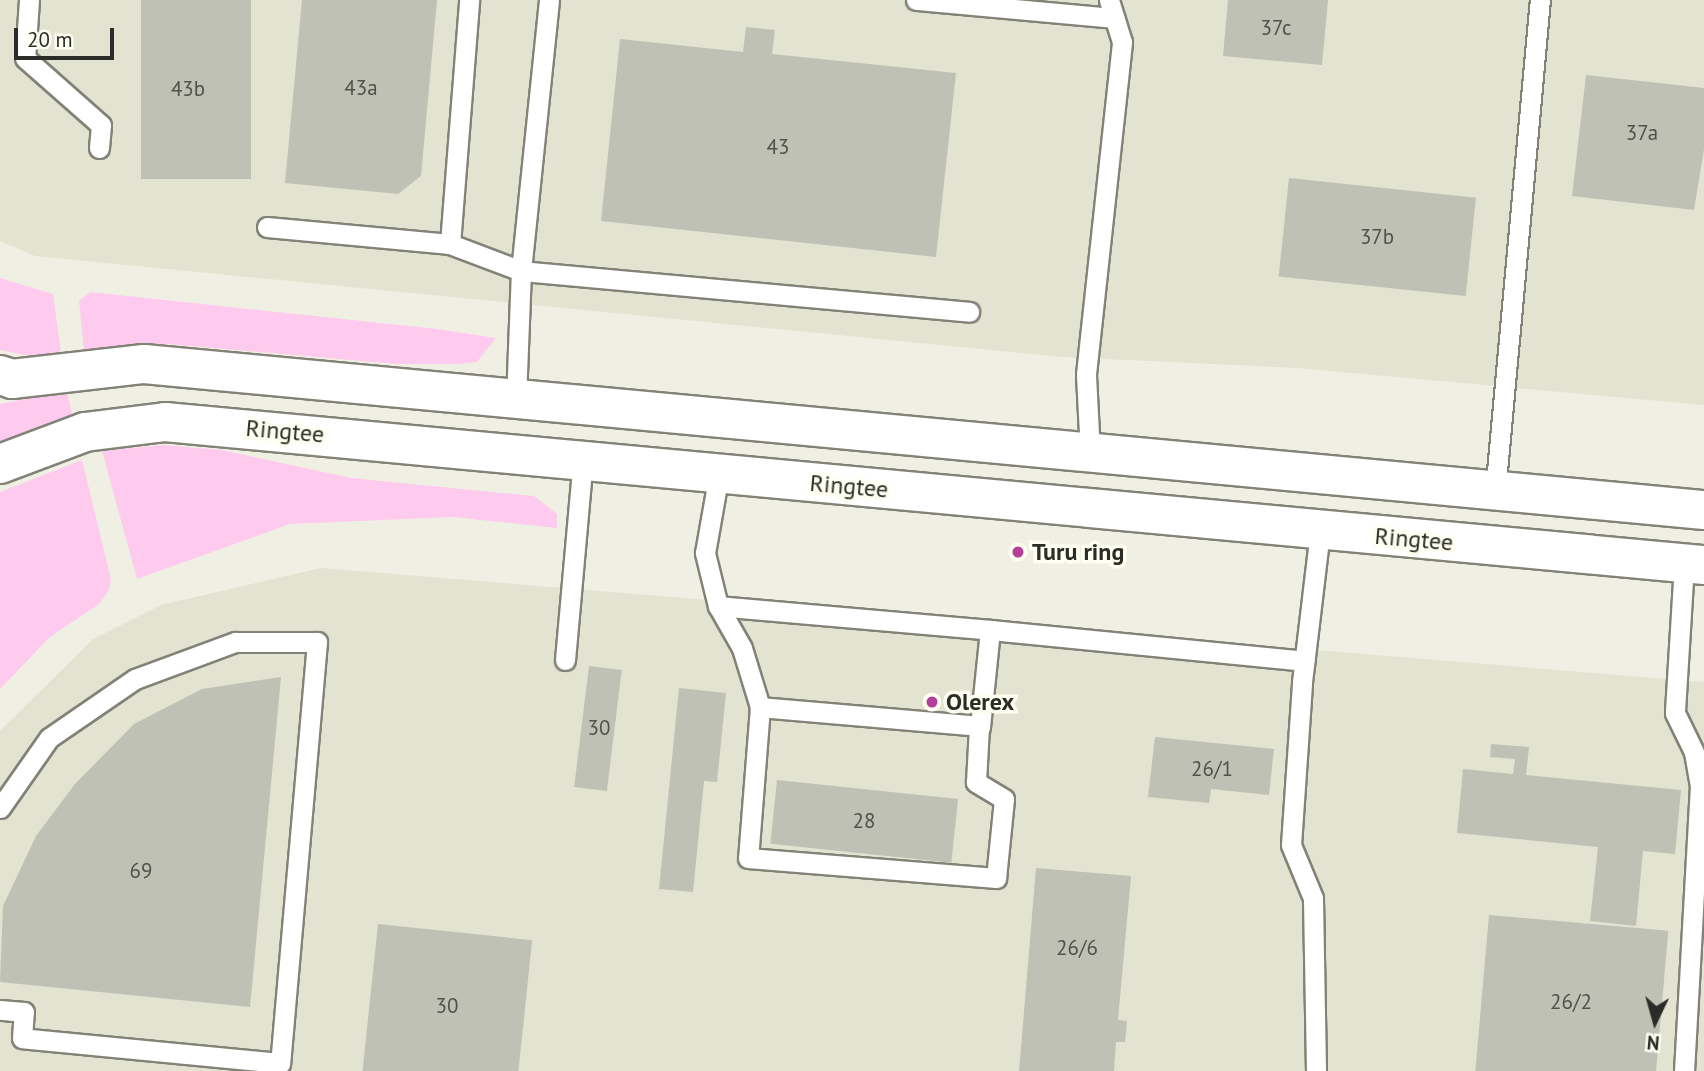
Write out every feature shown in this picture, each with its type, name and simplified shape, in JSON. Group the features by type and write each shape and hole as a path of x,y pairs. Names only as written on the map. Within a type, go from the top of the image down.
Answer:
{"main road":[{"path":"0,374 12,379 144,365 1495,493 1704,510"},
{"name":"Ringtee","path":"0,464 85,432 165,422 1694,564"}],"lane":[{"path":"29,0 25,58 101,125 99,148"},
{"path":"450,244 470,0"},
{"path":"516,400 521,271 549,0"},
{"path":"916,0 1112,9 1122,42 1086,374 1090,454"},
{"path":"1495,493 1540,0"},
{"path":"267,227 450,244 521,271 968,312"},
{"path":"565,660 583,459"},
{"path":"719,474 705,552 718,606 742,648 760,706 748,858 996,878 1004,799 976,782 979,726 990,630"},
{"path":"1316,1071 1313,898 1291,845 1304,661 1320,530"},
{"path":"1684,1071 1700,785 1694,752 1675,713 1694,564"},
{"path":"718,606 1304,661"},
{"path":"0,808 49,738 135,679 235,642 317,642 280,1063 22,1038 24,1012 0,1010"},
{"path":"760,706 979,726"}],"shaded area":[{"path":"0,0 1704,0 1704,405 1297,368 1062,357 35,256 0,241"},
{"path":"0,278 53,294 61,353 35,357 0,350"},
{"path":"90,292 437,329 496,338 477,362 456,364 395,364 168,344 84,351 79,301"},
{"path":"67,391 73,419 0,442 0,404"},
{"path":"163,445 221,450 351,478 534,496 557,514 557,528 453,517 290,524 137,579 102,451"},
{"path":"82,460 111,579 109,590 99,604 50,637 0,689 0,492"},
{"path":"321,568 1704,682 1704,1071 0,1071 0,731 93,639 161,605"}],"building":[{"path":"141,0 251,0 251,179 141,179"},
{"path":"302,0 437,0 421,176 398,194 285,183"},
{"path":"1228,0 1328,0 1322,65 1223,56"},
{"path":"746,27 775,30 772,54 956,73 936,257 601,221 620,39 743,52"},
{"path":"1586,75 1704,88 1704,149 1694,210 1572,196"},
{"path":"1289,178 1476,198 1466,296 1279,276"},
{"path":"589,666 622,670 607,791 574,787"},
{"path":"281,677 250,1007 0,982 3,906 36,836 75,784 134,724 202,689"},
{"path":"679,688 726,693 717,782 704,781 693,892 659,889"},
{"path":"1155,737 1274,749 1269,795 1211,789 1209,803 1148,797"},
{"path":"1491,744 1529,747 1526,775 1681,790 1675,854 1643,851 1636,926 1590,921 1598,847 1457,833 1463,769 1513,774 1515,759 1490,757"},
{"path":"777,780 958,799 951,863 770,844"},
{"path":"1036,868 1131,876 1118,1020 1127,1021 1125,1042 1116,1042 1114,1071 1019,1071"},
{"path":"1489,915 1668,931 1656,1071 1475,1071"},
{"path":"378,924 532,940 518,1071 363,1071"}],"place":[{"name":"Turu ring","path":"1018,552"},
{"name":"Olerex","path":"932,702"}]}
